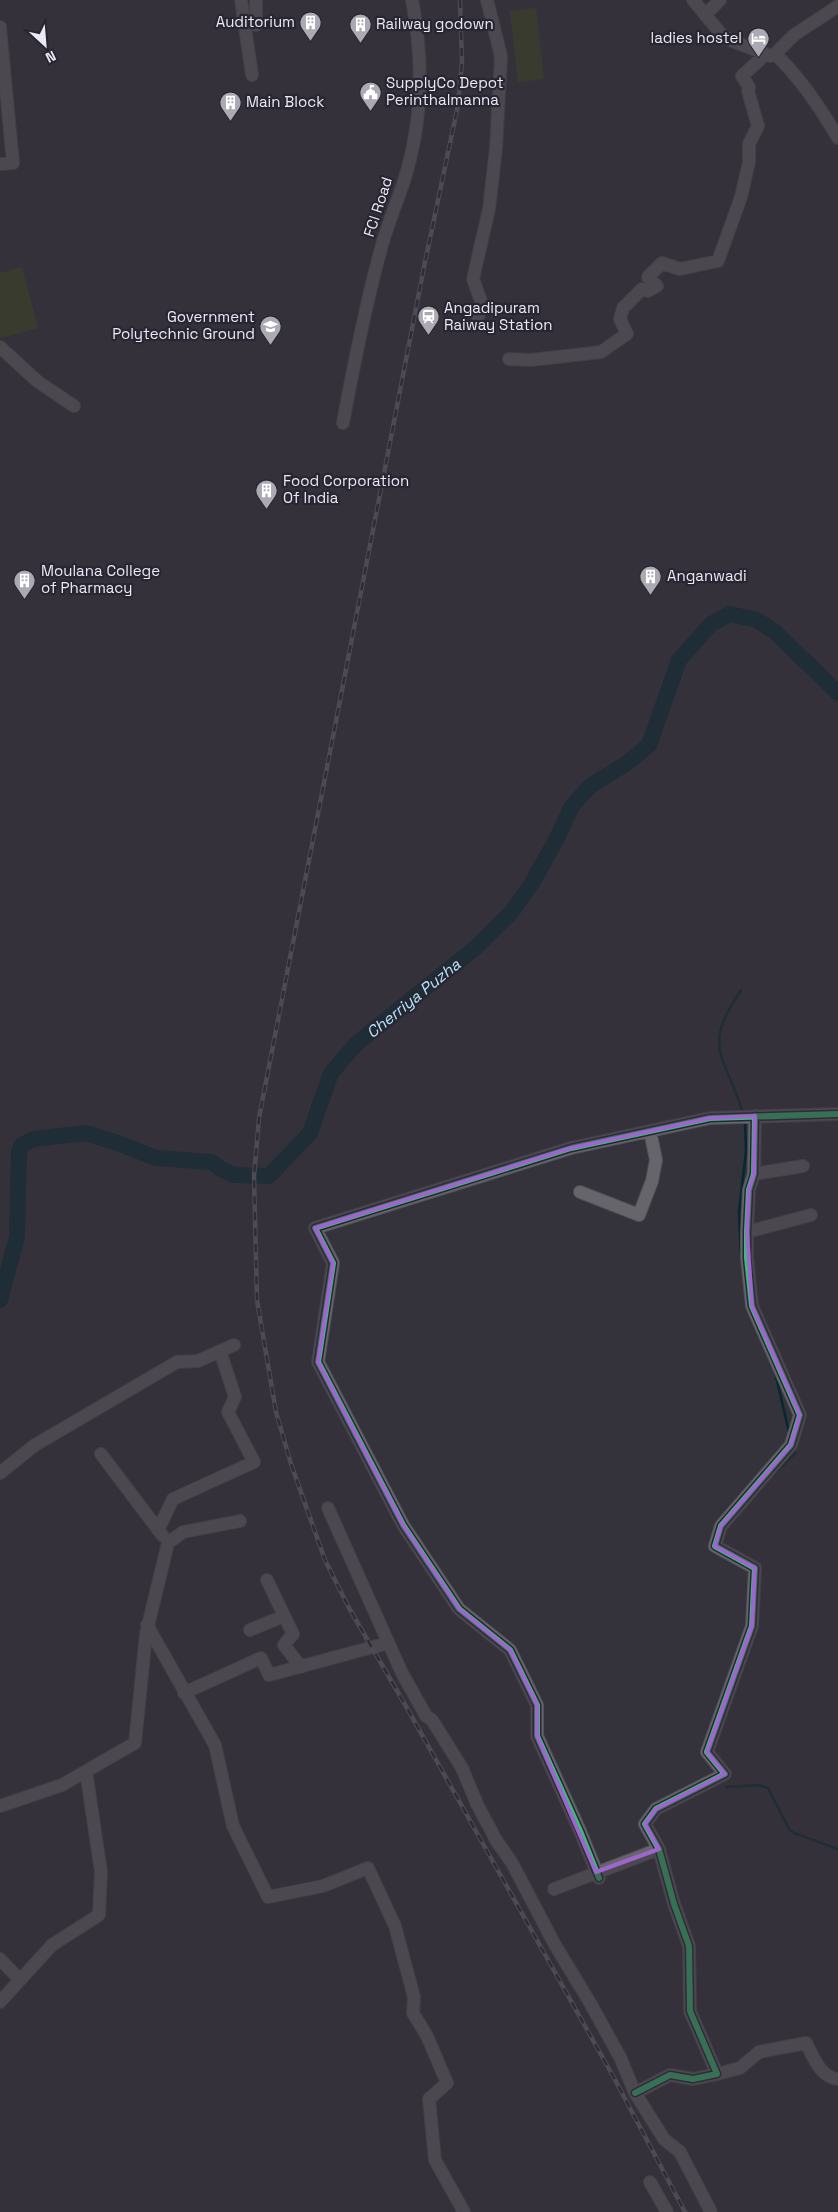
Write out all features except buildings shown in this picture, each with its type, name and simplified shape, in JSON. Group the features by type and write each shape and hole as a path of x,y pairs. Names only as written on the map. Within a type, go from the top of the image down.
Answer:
{"street":[{"path":"241,0 252,75"},
{"path":"256,0 256,25"},
{"name":"FCI Road","path":"343,423 382,247 403,183 418,118 421,76 417,25 412,0"},
{"path":"478,317 482,304 473,279 489,209 496,148 501,56 487,0"},
{"path":"692,0 722,35 732,41 771,54 794,72 838,138"},
{"path":"705,15 720,0"},
{"path":"509,358 531,360 601,352 627,334 620,319 624,308 642,289 648,291 657,286 648,277 662,263 680,270 718,261 741,197 749,162 749,144 758,126 748,87 742,76 794,35 838,6"},
{"path":"0,26 13,163 0,164"},
{"path":"0,347 37,381 74,406"},
{"path":"597,1875 537,1736 537,1705 510,1650 459,1609 403,1524 318,1362 333,1263 316,1228 571,1148 710,1118 838,1114"},
{"path":"717,2074 690,2011 689,1946 674,1904 659,1849 645,1824 656,1809 725,1774 707,1752 752,1626 755,1568 715,1546 721,1526 791,1445 800,1415 752,1306 747,1258 747,1232 749,1190 754,1174 755,1116"},
{"path":"580,1192 639,1215 652,1181 656,1160 650,1131"},
{"path":"754,1174 803,1166"},
{"path":"747,1232 811,1216"},
{"path":"0,1473 34,1446 176,1362 198,1361 234,1344"},
{"path":"158,1530 173,1500 254,1462 228,1412 235,1397 220,1351"},
{"path":"100,1454 168,1543"},
{"path":"328,1508 402,1674 426,1716 432,1720 462,1768 481,1811 620,2057 635,2093 664,2139 680,2152 711,2212"},
{"path":"0,1806 62,1785 135,1743 148,1625 168,1543 183,1532 240,1521"},
{"path":"267,1580 293,1634 284,1646 301,1667"},
{"path":"250,1630 284,1616"},
{"path":"148,1625 184,1693 215,1745 233,1826 268,1897 323,1886 368,1868 395,1926 414,1997 413,2012 427,2036 447,2083 429,2099 431,2135 435,2160 464,2212"},
{"path":"184,1693 260,1658 269,1676 388,1643"},
{"path":"0,2002 19,1979 52,1946 99,1915 101,1872 86,1771"},
{"path":"554,1889 597,1875 659,1849"},
{"path":"0,1959 19,1979"},
{"path":"635,2093 670,2074 693,2079 717,2074 740,2068 759,2052 806,2043 818,2068 831,2078 838,2079"},
{"path":"650,2182 668,2212"}],"highlighted area":[{"path":"755,1116 754,1174 749,1190 747,1232 752,1306 800,1415 791,1445 721,1526 715,1546 755,1568 752,1626 707,1752 725,1774 656,1809 645,1824 659,1849 596,1872 537,1736 537,1705 510,1650 459,1609 403,1525 318,1362 333,1263 315,1228 571,1148 710,1118"}],"green space":[{"path":"536,8 544,79 518,82 510,11"},
{"path":"22,267 38,328 0,338 0,273"}],"waterway":[{"name":"Cherriya Puzha","path":"0,1300 17,1237 19,1151 22,1145 33,1139 85,1133 118,1143 156,1158 211,1162 234,1175 269,1176 310,1133 331,1073 356,1044 474,949 511,913 532,883 572,806 590,786 627,763 649,745 679,660 711,624 730,614 757,620 775,632 838,693"},
{"path":"741,990 729,1010 722,1026 719,1040 720,1052 743,1113"},
{"path":"741,1254 739,1212 746,1151 745,1121"},
{"path":"775,1372 789,1432"},
{"path":"772,1476 795,1453 794,1449"},
{"path":"727,1787 759,1785 768,1788 789,1829 794,1833 838,1849"}],"railway":[{"path":"460,0 462,62 458,105 424,267 259,1118 254,1176 257,1300 276,1412 291,1464 325,1560 349,1608 613,2076 685,2212"}],"cycle path":[{"path":"599,1878 537,1736 537,1705 510,1650 459,1609 403,1525 318,1362 333,1263 315,1228 571,1148 710,1118 838,1114"},
{"path":"635,2093 670,2075 693,2079 717,2074 690,2011 689,1946 674,1904 659,1849 645,1824 656,1809 725,1774 707,1752 752,1626 755,1568 715,1546 721,1526 791,1445 800,1415 752,1306 747,1258 747,1232 749,1190 754,1174 755,1116"}],"place":[{"name":"Auditorium","path":"311,41"},
{"name":"Railway godown","path":"360,43"},
{"name":"ladies hostel","path":"758,57"},
{"name":"SupplyCo Depot Perinthalmanna","path":"370,111"},
{"name":"Main Block","path":"230,121"},
{"name":"Angadipuram Raiway Station","path":"428,336"},
{"name":"Government Polytechnic Ground","path":"271,345"},
{"name":"Food Corporation Of India","path":"267,509"},
{"name":"Anganwadi","path":"651,595"},
{"name":"Moulana College of Pharmacy","path":"25,599"}]}
